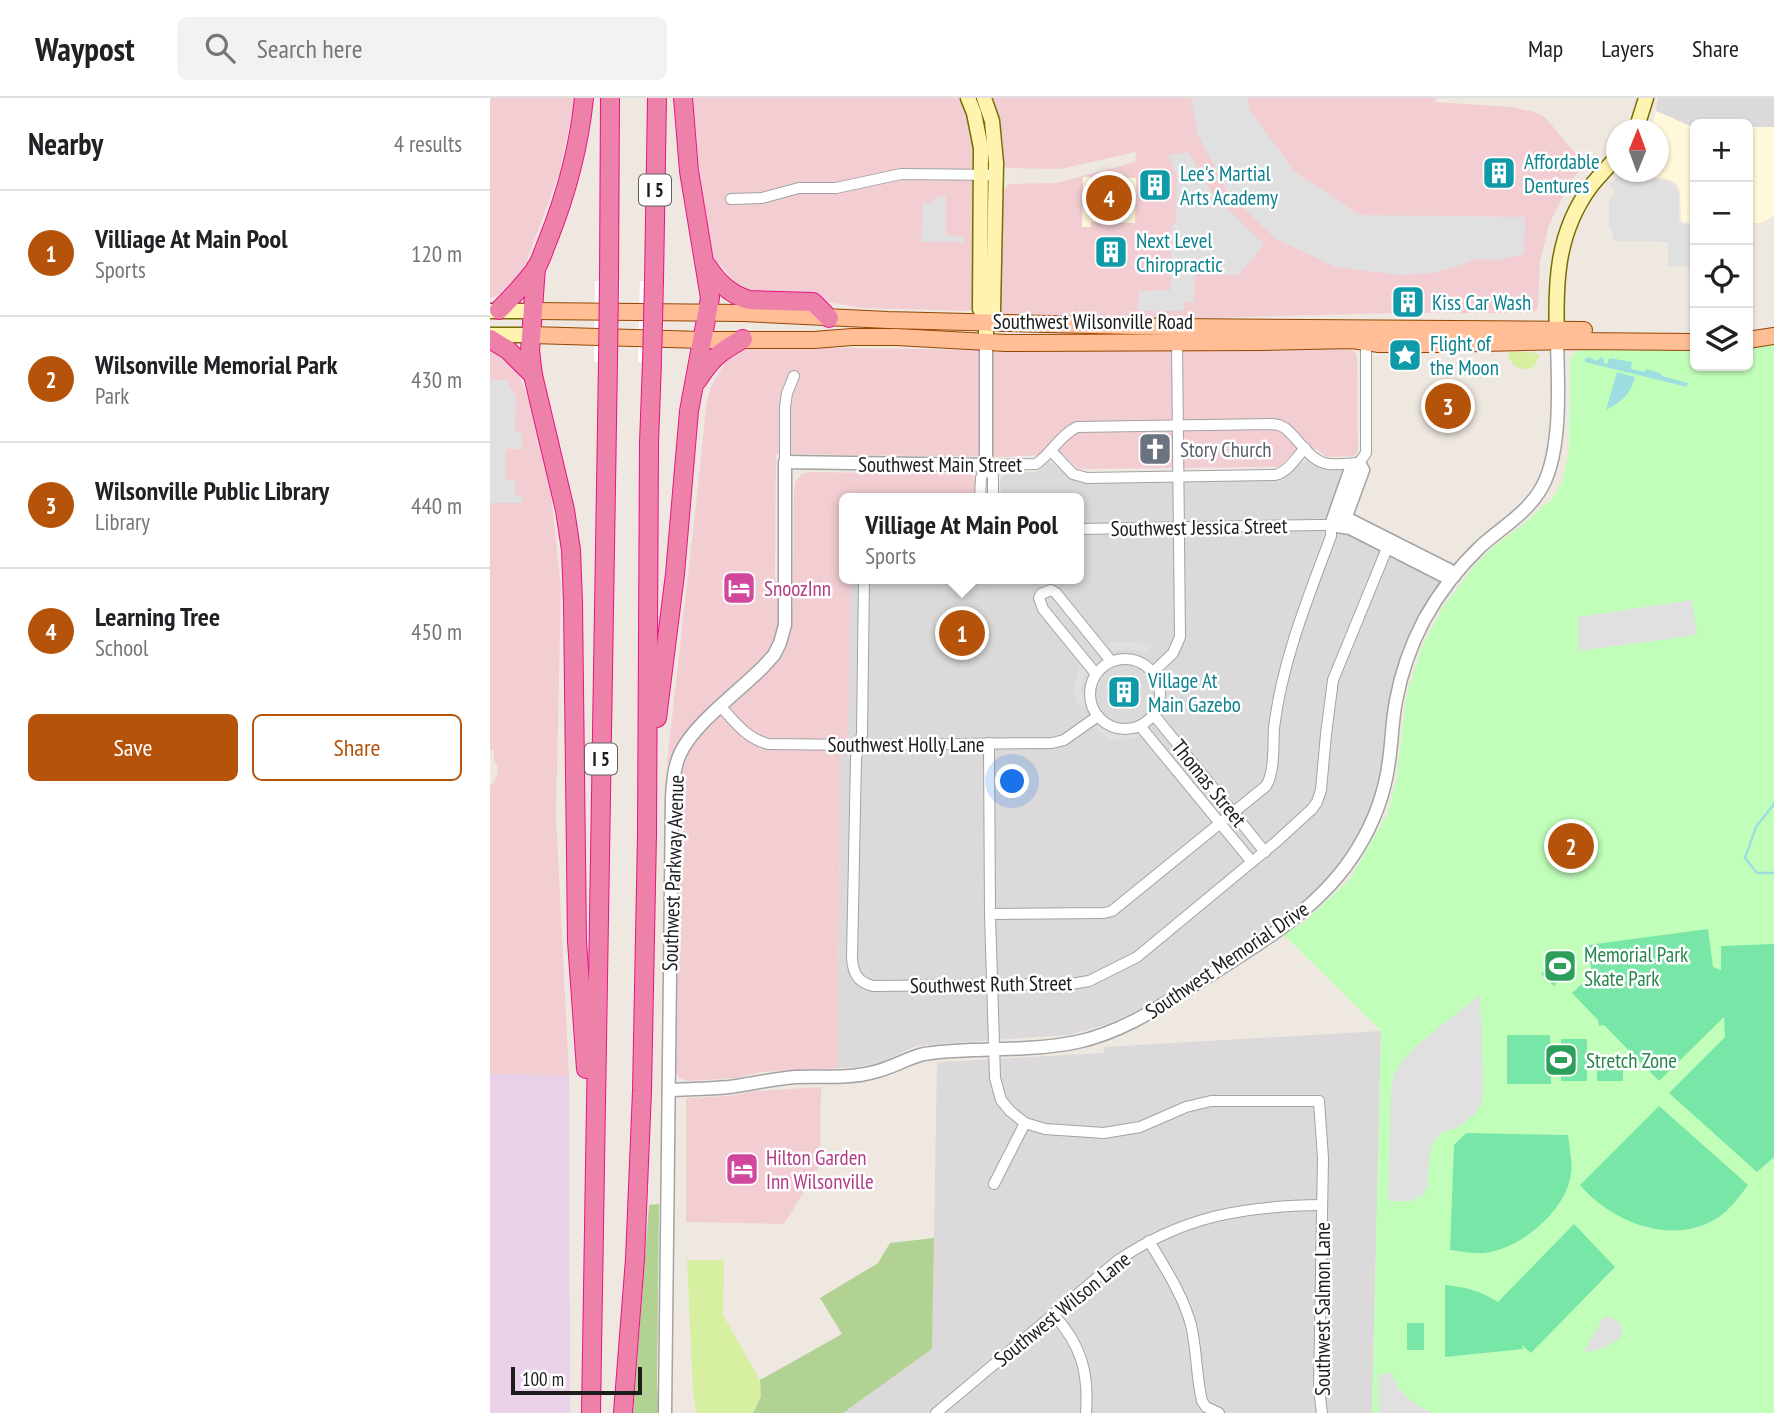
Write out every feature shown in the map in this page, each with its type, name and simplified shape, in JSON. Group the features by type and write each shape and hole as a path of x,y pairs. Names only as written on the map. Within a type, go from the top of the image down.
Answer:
{"highway":[{"name":"I 5","path":"494,310 515,294 536,267 572,167 584,98"},
{"name":"I 5","path":"591,1413 610,98"},
{"name":"I 5","path":"623,1413 641,1145 649,443 657,98"},
{"name":"I 5","path":"647,794 675,574 693,387 710,298 689,171 683,98"},
{"path":"705,264 721,284 740,297 749,300 813,302 829,318"},
{"name":"I 5","path":"536,267 530,351 533,375 565,510 571,550 577,941 594,1156"},
{"path":"490,337 508,350 533,375"},
{"name":"I 5","path":"693,387 717,354 743,339"}],"main road":[{"path":"969,98 988,175"},
{"path":"985,98 994,130 988,175 993,310 986,322 986,341"},
{"path":"1639,119 1646,98"},
{"path":"1557,336 1557,278 1563,242 1582,200 1606,169"},
{"name":"Southwest Wilsonville Road","path":"494,310 707,313 1159,326 1366,335 1438,344 1690,331"},
{"path":"1753,328 1774,326"},
{"name":"Southwest Wilsonville Road","path":"490,337 531,335 814,340 896,337 1006,343 1352,340 1366,335"},
{"name":"Southwest Wilsonville Road","path":"1557,336 1690,342"},
{"path":"1753,339 1774,336"}],"street":[{"path":"731,199 762,198 799,188 836,188 901,174 988,175"},
{"path":"990,914 1112,911 1259,793 1270,778 1274,728 1283,674 1350,471 1366,453 1366,335"},
{"name":"Southwest Memorial Drive","path":"669,1090 728,1087 792,1077 859,1075 921,1055 1055,1045 1101,1035 1134,1022 1246,953 1318,898 1347,865 1373,820 1390,760 1395,701 1405,664 1425,619 1454,576 1480,547 1521,513 1543,486 1551,466 1556,438 1557,336"},
{"path":"980,493 981,478 986,466 986,341"},
{"path":"1153,672 1173,653 1180,637 1177,342"},
{"name":"Southwest Parkway Avenue","path":"665,1413 674,781 677,762 687,741 774,655 784,633 785,407 794,376"},
{"name":"Southwest Main Street","path":"785,462 986,466 1036,464 1066,434 1077,427 1279,425 1322,462 1359,463"},
{"path":"1051,451 1073,474 1087,478 1275,475 1282,473 1305,448"},
{"path":"986,466 993,477 993,493"},
{"name":"Southwest Jessica Street","path":"1084,529 1333,525 1352,521 1444,576 1454,576"},
{"name":"Southwest Ruth Street","path":"864,584 862,734 856,758 853,969 865,984 873,986 1081,984 1137,957 1265,852 1317,802 1321,790 1332,680 1389,544"},
{"path":"1096,674 1043,609 1039,598 1041,594 1051,590 1056,593 1111,662"},
{"path":"1119,659 1130,659 1139,661 1153,672 1161,691 1154,715 1140,726 1132,728 1115,728 1103,722 1092,706 1090,696 1096,674 1104,666 1119,659"},
{"name":"Southwest Holly Lane","path":"721,707 746,734 756,741 768,744 1052,743 1064,740 1098,716"},
{"name":"Thomas Street","path":"1154,715 1265,852"},
{"name":"Thomas Street","path":"1140,726 1252,862"},
{"path":"989,743 991,985 995,1078 1001,1100 1026,1123 994,1184"},
{"name":"Southwest Salmon Lane","path":"1026,1123 1045,1129 1104,1133 1139,1127 1186,1107 1211,1101 1319,1101 1323,1144 1319,1389 1322,1413"},
{"name":"Southwest Wilson Lane","path":"936,1413 1117,1261 1149,1241 1183,1225 1227,1213 1274,1206 1322,1205"},
{"path":"1149,1241 1188,1316 1202,1401 1206,1407 1219,1413"},
{"path":"1052,1314 1071,1336 1081,1357 1086,1383 1086,1413"}],"shaded area":[{"path":"490,98 575,98 560,171 525,265 522,272 499,295 490,298"},
{"path":"692,98 964,98 977,144 974,307 965,311 863,308 815,300 752,296 732,288 731,278 724,268 714,261 703,202"},
{"path":"991,98 1436,98 1435,102 1511,107 1534,112 1545,117 1584,164 1568,186 1549,225 1540,262 1538,306 1536,311 1531,313 1395,313 1134,320 1007,317 1001,314 999,307 1002,195 1005,188 1010,184 1057,183 1135,162 1136,152 1060,169 1006,168 1002,163 1003,146 999,122"},
{"path":"1191,98 1247,98 1251,113 1296,173 1359,215 1525,217 1524,254 1499,260 1475,259 1433,273 1401,275 1336,267 1276,239 1228,193 1198,135"},
{"path":"1658,98 1774,98 1774,127 1753,127 1753,119 1690,119 1690,126 1656,111"},
{"path":"1656,111 1690,126 1690,223 1681,220 1680,192 1678,186 1669,180 1669,119 1653,119"},
{"path":"1753,127 1774,127 1774,216 1761,223 1753,223"},
{"path":"1188,152 1214,195 1264,245 1238,275 1195,274 1194,302 1184,302 1183,311 1138,311 1139,291 1171,290 1171,228 1176,221 1177,176 1168,156"},
{"path":"1083,177 1136,178 1135,223 1091,222 1091,227 1082,227"},
{"path":"1612,182 1669,182 1676,187 1679,195 1679,221 1690,225 1690,267 1668,266 1668,242 1612,241 1609,200 1615,191 1609,185"},
{"path":"940,196 946,196 946,235 964,236 964,242 921,242 923,203 929,203"},
{"path":"753,347 1005,350 1349,348 1357,357 1358,451 1355,456 1326,457 1317,449 1297,449 1279,467 1079,469 1063,454 1008,457 776,454 775,577 778,584 779,622 770,650 717,702 671,763 667,763 706,406 711,386 729,356"},
{"path":"490,348 513,362 528,397 549,477 561,586 556,815 569,1076 490,1074 490,785 498,768 494,760 494,750 490,750"},
{"path":"490,380 509,380 509,388 516,395 515,432 522,433 522,449 506,449 505,479 515,480 515,496 522,496 522,503 490,503"},
{"path":"1307,459 1322,467 1338,468 1346,474 1345,480 1339,483 1332,505 1334,510 1323,534 1351,532 1437,576 1440,581 1421,615 1371,812 1348,854 1319,890 1275,926 1144,1007 1108,1024 1069,1035 916,1046 881,1062 837,1068 841,753 848,737 851,584 1084,584 1084,493 1001,493 1000,481 1007,472 1036,472 1050,461 1070,478 1090,482 1277,480"},
{"path":"802,474 969,474 974,477 976,493 839,493 839,584 851,584 848,737 841,753 837,1068 760,1072 736,1078 688,1081 679,1078 674,1069 680,770 685,753 697,737 767,673 788,642 792,627 794,490 796,480"},
{"path":"1692,600 1697,635 1579,651 1578,617"},
{"path":"1128,641 1152,645 1147,653 1129,648 1111,651 1107,643"},
{"path":"1080,664 1086,672 1081,688 1086,704 1080,709 1073,691"},
{"path":"1100,723 1115,731 1135,730 1137,738 1111,740 1093,728"},
{"path":"1480,995 1483,1068 1481,1105 1475,1114 1457,1128 1438,1136 1432,1145 1428,1185 1424,1194 1412,1201 1388,1201 1391,1091 1394,1074 1418,1044"},
{"path":"1381,1031 1372,1413 843,1413 932,1349 937,1062 1104,1053 1104,1047"},
{"path":"490,1074 569,1076 570,1413 490,1413"},
{"path":"821,1087 820,1166 784,1224 686,1222 686,1098"},
{"path":"1605,1315 1619,1322 1623,1331 1619,1339 1602,1349 1584,1352"},
{"path":"1379,1374 1392,1374 1399,1390 1432,1413 1379,1413"}],"green space":[{"path":"1774,341 1774,1413 1372,1413 1381,1031 1284,935 1304,922 1350,879 1388,813 1396,782 1409,686 1422,647 1443,607 1475,565 1494,546 1550,502 1562,482 1569,450 1572,355 1597,347 1690,346 1690,371 1753,371 1753,344"},
{"path":"1508,352 1531,352 1540,355 1535,365 1526,369 1512,363"},
{"path":"1708,929 1713,967 1721,970 1721,946 1774,944 1774,1157 1757,1172 1669,1093 1725,1037 1724,1017 1659,1081 1604,1025 1599,1026 1598,1020 1572,993 1592,975 1588,945"},
{"name":"Memorial Park Skate Park","path":"1563,950 1576,961 1554,986 1541,974"},
{"path":"1507,1035 1550,1035 1551,1084 1507,1084"},
{"path":"1561,1039 1587,1039 1587,1081 1561,1081"},
{"path":"1597,1057 1623,1057 1623,1081 1597,1081"},
{"path":"1659,1106 1748,1185 1723,1214 1701,1226 1664,1230 1626,1220 1593,1199 1580,1185"},
{"path":"1466,1133 1568,1135 1571,1173 1561,1201 1539,1226 1526,1236 1497,1250 1479,1253 1450,1250 1454,1145"},
{"path":"659,1204 659,1413 633,1413 649,1205"},
{"path":"1574,1224 1615,1267 1531,1353 1522,1345 1523,1349 1445,1357 1445,1285 1473,1290 1498,1302"},
{"path":"934,1238 932,1349 843,1413 753,1413 761,1397 760,1380 842,1334 820,1298 878,1263 890,1243"},
{"path":"687,1260 724,1260 723,1315 760,1380 761,1397 753,1413 696,1413"},
{"path":"1407,1323 1424,1323 1424,1350 1407,1350"}],"water":[{"path":"1589,357 1596,361 1602,357 1607,364 1609,358 1632,362 1631,369 1660,373 1662,376 1688,383 1687,387 1585,362"},
{"path":"1617,372 1635,377 1624,397 1606,410"},
{"path":"945,619 962,619 962,628 979,628 979,638 945,639"}],"pier":[{"path":"595,281 620,281 618,362 594,362"},
{"path":"640,281 664,281 663,362 638,362"}],"waterway":[{"path":"1774,804 1756,827 1745,858 1757,873 1774,873"}],"place":[{"name":"Affordable Dentures","path":"1499,173"},
{"name":"Lee's Martial Arts Academy","path":"1155,185"},
{"name":"Learning Tree","path":"1109,198"},
{"name":"Next Level Chiropractic","path":"1111,252"},
{"name":"Kiss Car Wash","path":"1408,302"},
{"name":"Flight of the Moon","path":"1405,355"},
{"name":"Wilsonville Public Library","path":"1448,406"},
{"name":"Story Church","path":"1155,449"},
{"name":"SnoozInn","path":"739,588"},
{"name":"Villiage At Main Pool","path":"962,633"},
{"name":"Village At Main Gazebo","path":"1124,692"},
{"name":"Wilsonville Memorial Park","path":"1571,846"},
{"name":"Memorial Park Skate Park","path":"1560,966"},
{"name":"Stretch Zone","path":"1561,1060"},
{"name":"Hilton Garden Inn Wilsonville","path":"742,1169"}]}
